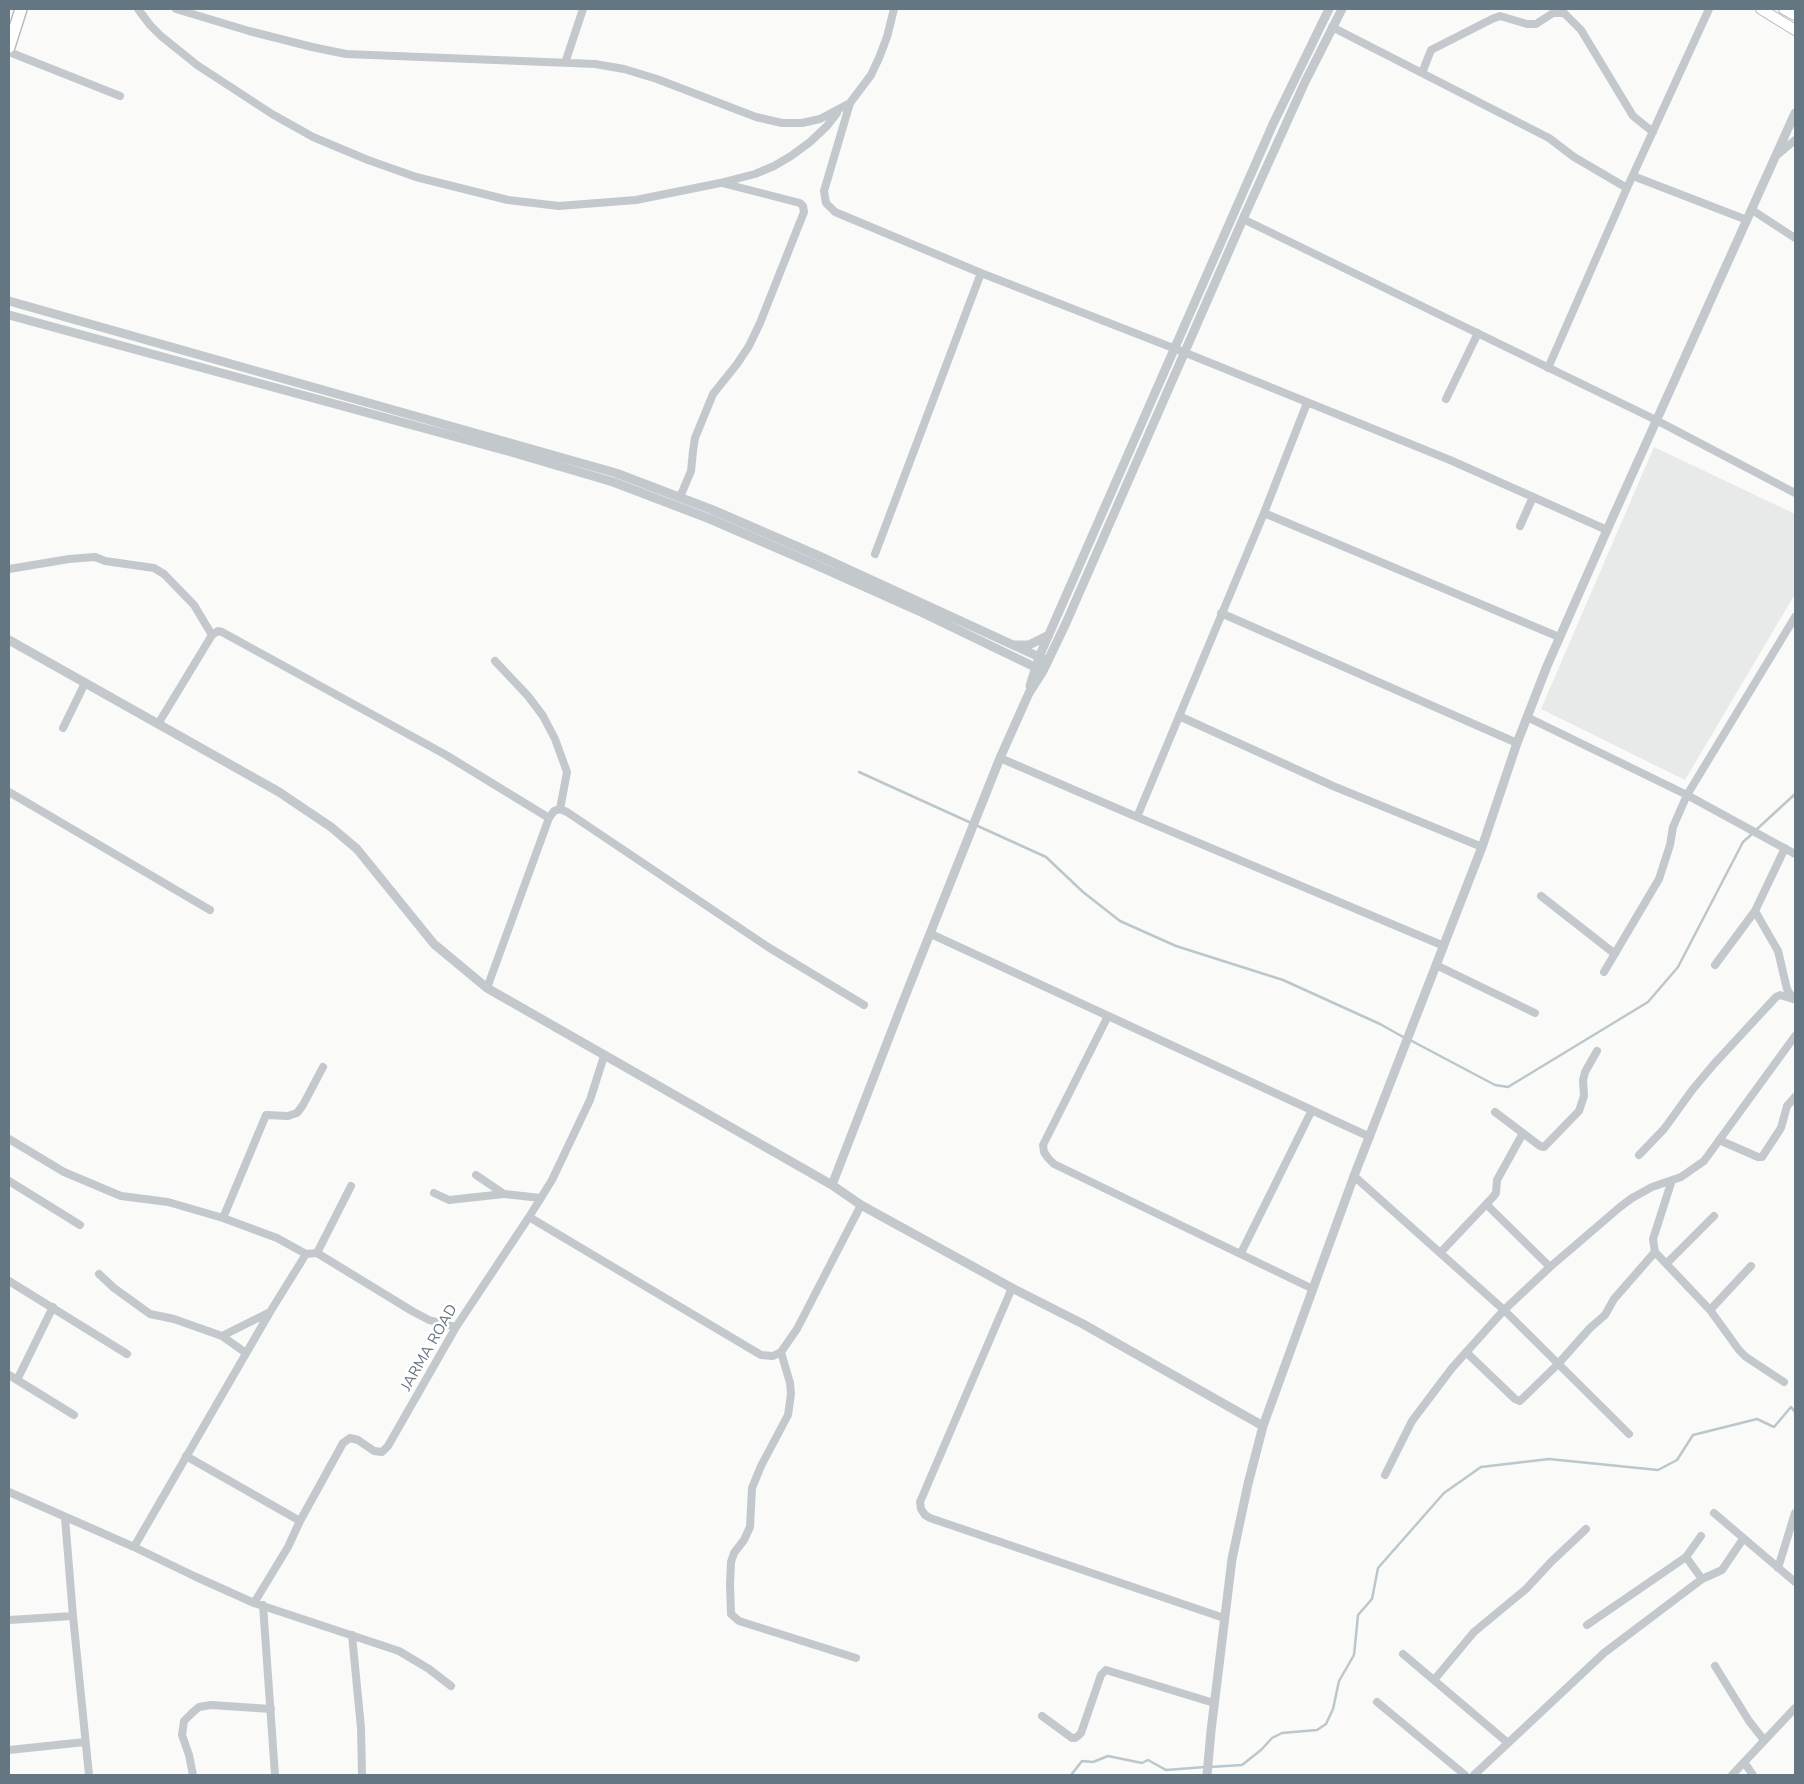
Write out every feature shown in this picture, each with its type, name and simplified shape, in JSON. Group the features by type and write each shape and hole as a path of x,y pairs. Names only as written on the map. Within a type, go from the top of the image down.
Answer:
{"main road":[{"path":"9,47 21,9"},
{"path":"1761,9 1795,30"},
{"path":"1784,9 1795,15"}],"street":[{"path":"138,9 150,25 190,59 272,114 313,137 368,160 416,177 508,200 559,206 636,200 755,174 791,156 816,136 839,110"},
{"path":"176,9 249,31 346,54 595,64 624,69 657,79 756,118 782,123 802,123 820,119 850,103"},
{"path":"565,63 583,9"},
{"path":"894,9 888,36 879,58 871,75 850,103 824,191 824,197 830,208 835,212 981,274 1186,353 1450,460 1607,530"},
{"path":"832,1185 1000,758 1043,659 1050,634 1273,124 1329,9"},
{"path":"1043,659 1066,623 1305,82 1342,9"},
{"path":"1495,9 1500,16"},
{"path":"1548,368 1632,176 1709,9"},
{"path":"1422,73 1431,50 1492,19 1500,16 1527,24 1536,24 1553,14 1564,13 1581,30 1633,116 1653,132"},
{"path":"1332,27 1550,138 1574,157 1627,188"},
{"path":"9,52 120,96"},
{"path":"1207,1775 1232,1559 1263,1426 1354,1176 1482,847 1527,717 1607,530 1795,113"},
{"path":"1776,156 1795,140"},
{"path":"1632,176 1747,220"},
{"path":"680,498 692,471 693,450 696,438 713,394 749,346 804,212 803,206 800,203 720,183"},
{"path":"1752,210 1795,238"},
{"path":"1244,218 1656,420 1795,494"},
{"path":"875,554 981,274"},
{"path":"9,301 616,473 828,560 1043,659"},
{"path":"9,315 511,452 613,482 710,519 816,565 923,613 1039,669"},
{"path":"1446,399 1478,334"},
{"path":"1137,818 1264,513 1307,403"},
{"path":"1520,526 1533,497"},
{"path":"1264,513 1560,637"},
{"path":"9,569 95,557 105,561 154,568 164,574 196,607 212,635"},
{"path":"1221,613 1517,743"},
{"path":"1604,972 1659,879 1670,845 1673,827 1687,795 1795,617"},
{"path":"158,724 212,635 215,632 222,632 446,755 550,818"},
{"path":"1011,645 1029,645 1050,634"},
{"path":"9,640 279,792 344,837 357,849 434,944 487,988 832,1185 862,1205 1012,1288 1083,1324 1263,1426"},
{"path":"1008,655 1026,671 1030,689"},
{"path":"495,661 528,696 543,716 555,739 567,772 560,809"},
{"path":"63,728 85,683"},
{"path":"1179,716 1333,786 1482,847"},
{"path":"1527,717 1687,795 1795,854"},
{"path":"1000,758 1137,818 1444,946"},
{"path":"9,792 210,910"},
{"path":"487,988 550,818 554,811 560,809 768,947 864,1006"},
{"path":"1714,965 1755,911 1785,848"},
{"path":"1541,896 1615,954"},
{"path":"1755,911 1778,951 1787,989 1794,1001"},
{"path":"930,934 1370,1137"},
{"path":"1436,965 1535,1013"},
{"path":"1638,1155 1664,1129 1714,1064 1776,997 1780,995 1794,1001"},
{"path":"1108,1016 1043,1145 1044,1152 1054,1164 1313,1289"},
{"path":"1386,1475 1412,1421 1436,1388 1504,1310 1550,1267 1632,1198 1694,1169 1704,1161 1795,1036"},
{"path":"1495,1112 1540,1146 1544,1147 1579,1110 1584,1096 1583,1080 1585,1072 1597,1051"},
{"name":"JARMA ROAD","path":"254,1603 288,1547 300,1520 346,1440 350,1438 358,1440 374,1451 382,1452 388,1446 456,1327 541,1198 567,1151 590,1100 604,1056"},
{"path":"223,1218 266,1115 288,1116 297,1113 323,1067"},
{"path":"1719,1140 1762,1157 1781,1128 1787,1106 1795,1097"},
{"path":"1241,1253 1312,1110"},
{"path":"1441,1252 1496,1193 1497,1180 1523,1133"},
{"path":"9,1139 64,1172 121,1196 168,1202 223,1218 277,1238 306,1254 317,1253 412,1312 429,1320 456,1327"},
{"path":"476,1175 504,1194"},
{"path":"1354,1176 1504,1310 1629,1434"},
{"path":"1672,1180 1652,1243 1655,1252 1710,1310 1739,1350 1746,1357 1784,1382"},
{"path":"9,1181 80,1225"},
{"path":"317,1253 351,1186"},
{"path":"434,1193 449,1200 504,1194 541,1198"},
{"path":"1486,1204 1550,1267"},
{"path":"529,1217 761,1355 773,1356 781,1352 797,1329 862,1205"},
{"path":"1666,1263 1714,1216"},
{"path":"1466,1352 1518,1401 1522,1399 1558,1364 1590,1328 1605,1315 1614,1299 1655,1252"},
{"path":"134,1547 270,1312 306,1254"},
{"path":"1710,1310 1752,1266"},
{"path":"99,1274 114,1288 150,1314 174,1319 222,1336 246,1353"},
{"path":"9,1281 127,1354"},
{"path":"1012,1288 920,1502 921,1509 930,1518 1224,1618"},
{"path":"18,1380 53,1308"},
{"path":"222,1336 270,1312"},
{"path":"781,1352 790,1383 791,1394 788,1415 761,1466 752,1488 750,1527 744,1540 734,1553 731,1562 731,1614 738,1621 856,1658"},
{"path":"9,1375 74,1415"},
{"path":"186,1456 300,1520"},
{"path":"9,1492 254,1603 399,1651 430,1669 451,1686"},
{"path":"1714,1513 1795,1582"},
{"path":"1778,1568 1795,1513"},
{"path":"65,1518 89,1775"},
{"path":"1434,1680 1474,1632 1526,1589 1550,1562 1586,1529"},
{"path":"1587,1625 1686,1557 1700,1536"},
{"path":"1474,1775 1604,1652 1702,1579 1724,1568 1743,1539"},
{"path":"1686,1557 1702,1579"},
{"path":"263,1605 275,1775"},
{"path":"9,1620 73,1616"},
{"path":"352,1635 361,1728 362,1775"},
{"path":"1403,1654 1508,1743"},
{"path":"1715,1666 1749,1721 1764,1740"},
{"path":"1042,1716 1072,1738 1078,1736 1081,1733 1101,1675 1106,1670 1214,1704"},
{"path":"1377,1702 1465,1775"},
{"path":"193,1775 182,1735 184,1721 199,1707 211,1705 271,1709"},
{"path":"1732,1775 1795,1708"},
{"path":"9,1750 85,1742"},
{"path":"1744,1762 1753,1775"}],"shaded area":[{"path":"1654,447 1795,514 1795,594 1685,780 1541,709"}],"waterway":[{"path":"859,772 1046,857 1083,892 1120,921 1176,946 1283,980 1380,1024 1405,1038"},
{"path":"1756,830 1795,794"},
{"path":"1410,1040 1495,1085 1508,1087 1648,1002 1678,967 1743,842 1752,834"},
{"path":"1210,1767 1242,1765 1261,1750 1272,1738 1282,1733 1317,1730 1326,1724 1333,1709 1339,1681 1354,1655 1358,1615 1372,1599 1378,1568 1444,1493 1481,1467 1549,1459 1658,1470 1677,1460 1693,1435 1757,1419 1774,1427 1791,1407 1795,1412"},
{"path":"1071,1775 1082,1761 1093,1762 1108,1756 1142,1763 1148,1760 1166,1770 1205,1767"}]}
